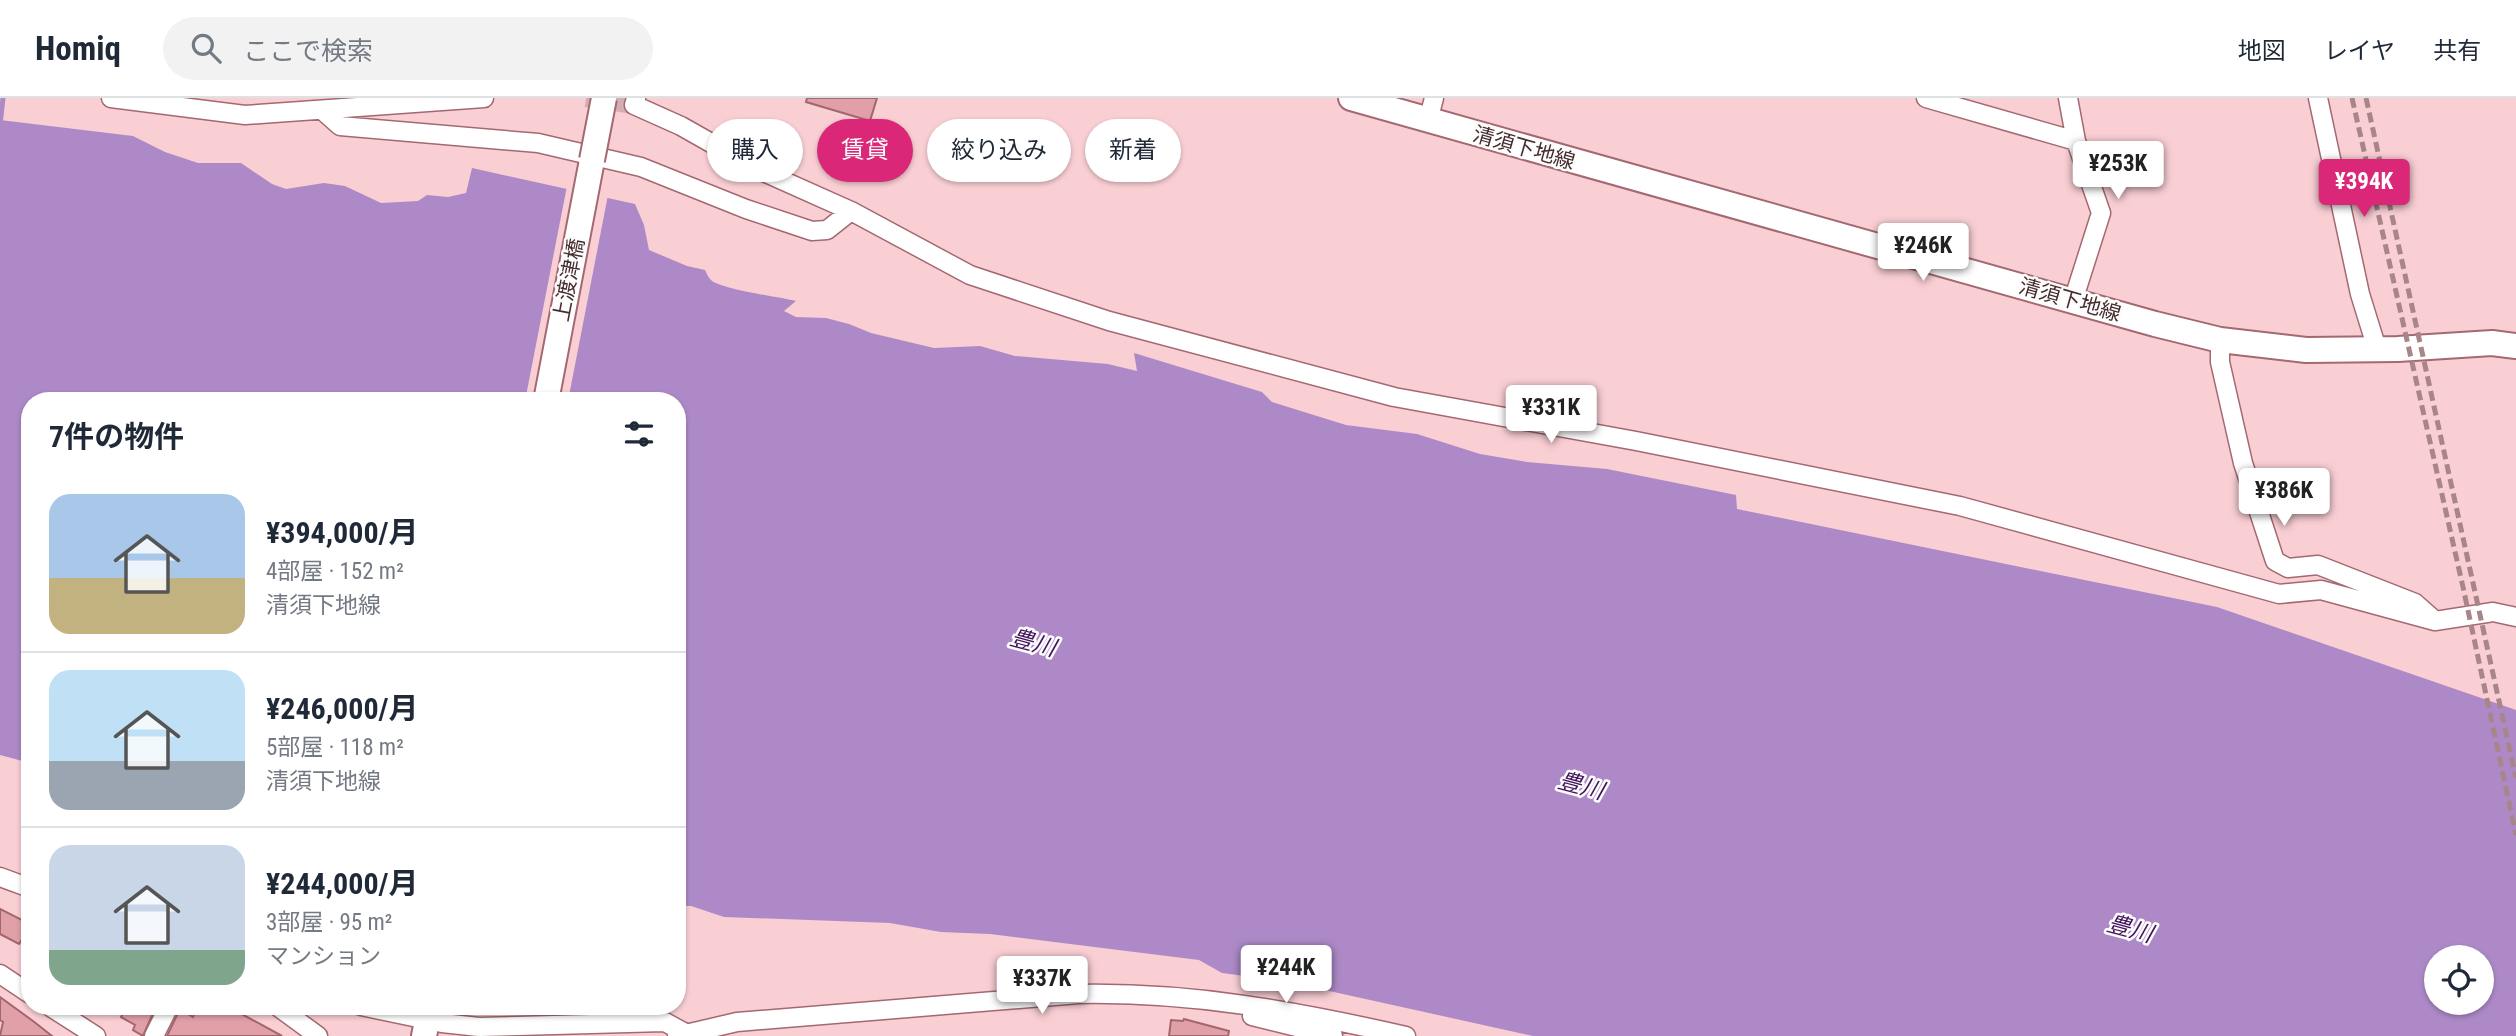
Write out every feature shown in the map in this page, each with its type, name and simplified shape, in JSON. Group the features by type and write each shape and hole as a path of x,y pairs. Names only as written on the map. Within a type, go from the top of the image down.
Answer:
{"main road":[{"name":"上渡津橋","path":"548,392 604,98"},
{"name":"清須下地線","path":"1351,98 1431,109 2073,301 2220,340 2306,350 2492,343 2516,346"}],"street":[{"path":"111,98 245,116 484,98"},
{"path":"635,98 634,105 681,126 757,169 851,211 971,275 1110,321 1381,394 1636,441 1960,506 2278,594 2321,590 2435,621 2493,612 2516,617"},
{"path":"1926,98 2076,141"},
{"path":"2068,98 2076,141 2101,213 2073,301"},
{"path":"2318,98 2360,294 2377,349"},
{"path":"322,110 340,126 538,143 592,158 641,167 812,232 827,230 851,211"},
{"path":"2220,340 2220,362 2243,463 2275,561 2288,568 2318,565 2415,603 2435,621"},
{"path":"0,877 21,885"},
{"path":"0,974 21,988"},
{"path":"407,1015 479,1027 665,1022 682,1035 737,1022 1079,994 1129,993 1226,1001 1322,1017 1406,1036"},
{"path":"1226,1001 1244,1014 1334,1036"},
{"path":"63,1015 96,1036"},
{"path":"154,1036 164,1015"},
{"path":"289,1015 318,1036"}],"water":[{"name":"豊川","path":"0,120 133,136 165,152 198,163 241,163 272,184 286,189 324,183 345,186 381,203 418,201 427,195 448,197 466,193 472,168 635,204 644,225 649,250 687,266 705,270 711,280 725,287 796,301 784,311 796,317 826,318 871,333 934,348 980,346 1015,356 1108,364 1137,371 1134,353 1262,392 1272,402 1346,425 1417,434 1480,454 1527,462 1607,469 1736,495 1737,509 2217,607 2516,710 2516,1036 1533,1036 1284,981 1222,973 1199,960 990,934 941,932 890,923 724,917 686,906 686,392 21,392 21,761 0,755"}],"pier":[{"path":"567,186 608,195 570,392 527,392"}],"building":[{"path":"807,98 877,98 871,119 806,102"},
{"path":"0,909 21,920 19,944 0,934"},
{"path":"0,997 52,1036 0,1036 3,1022 0,1020"},
{"path":"152,1015 143,1036 133,1030 135,1025 121,1017"},
{"path":"177,1015 244,1015 282,1036 167,1036"},
{"path":"1184,1019 1229,1031 1228,1036 1169,1036 1171,1020"}],"waterway":[{"path":"0,125 3,98"}],"tunnel":[{"path":"586,98 634,105"}],"railway":[{"path":"2352,98 2463,587 2516,835"},
{"path":"2366,98 2516,778"}]}
